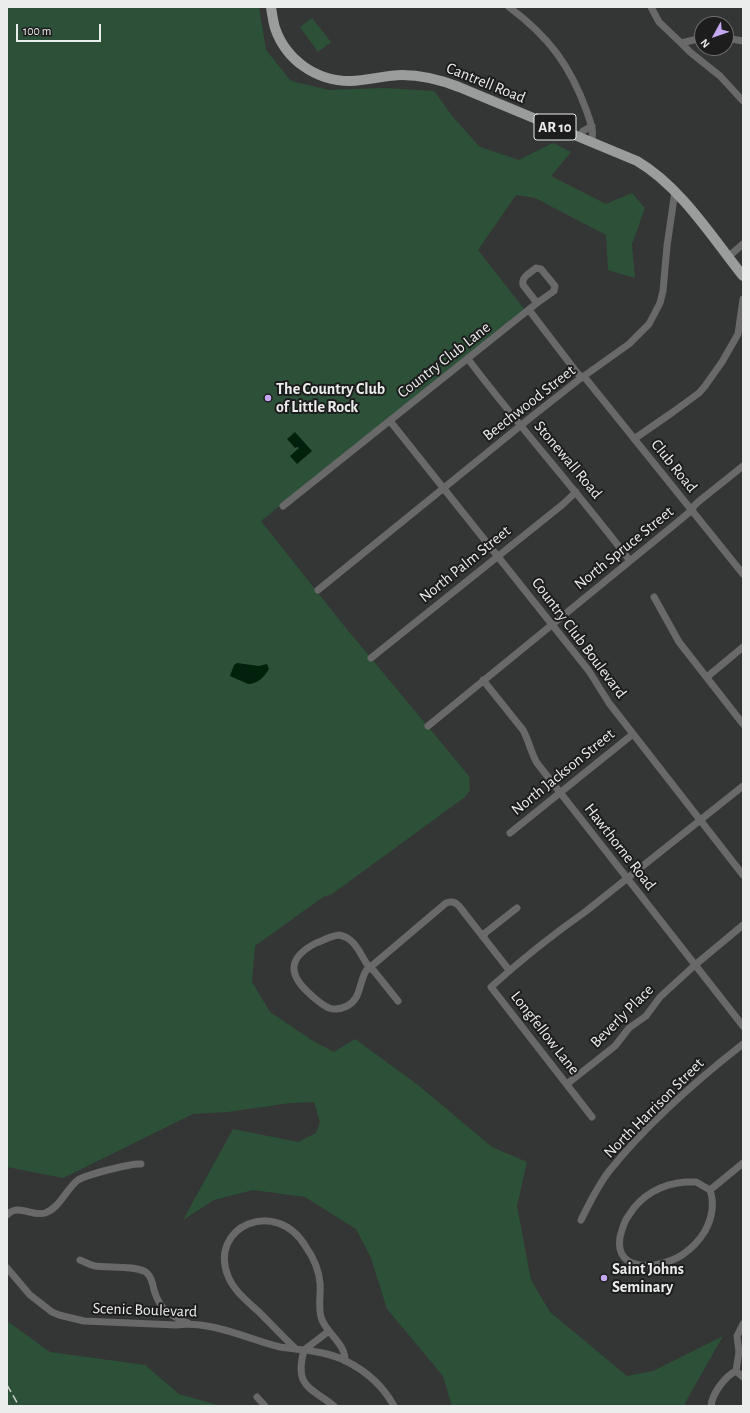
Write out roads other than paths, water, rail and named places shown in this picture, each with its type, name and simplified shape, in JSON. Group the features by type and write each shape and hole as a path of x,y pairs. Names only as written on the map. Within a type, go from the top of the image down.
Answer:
{"main road":[{"name":"Cantrell Road","path":"271,7 275,28 288,52 300,64 319,75 337,80 352,81 403,74 430,78 459,87 637,161 657,174 675,191 743,276"}],"street":[{"path":"509,7 538,32 564,62 582,99 592,126 593,133 591,142"},
{"path":"651,7 659,22 690,52 720,76 743,101"},
{"path":"681,43 694,40"},
{"path":"580,137 583,131 592,126"},
{"name":"Beechwood Street","path":"318,590 520,426 629,344 652,320 660,303 663,291 667,246 675,191"},
{"path":"728,257 743,244"},
{"name":"Country Club Lane","path":"283,506 554,291 554,286 538,268 524,278 522,282 537,303"},
{"path":"634,439 699,393 716,372 738,334 743,299"},
{"path":"529,310 578,374 583,378"},
{"path":"734,341 743,332"},
{"name":"Stonewall Road","path":"468,359 520,426 604,526 630,561"},
{"name":"Club Road","path":"583,378 595,390 742,570"},
{"name":"Country Club Boulevard","path":"390,421 589,671 609,703 743,874"},
{"name":"North Spruce Street","path":"428,726 692,510 698,502 743,466"},
{"name":"North Palm Street","path":"371,658 562,505 576,492"},
{"path":"654,597 679,642 743,724"},
{"path":"707,677 743,647"},
{"name":"Hawthorne Road","path":"483,680 523,730 528,739 535,760 743,1026"},
{"name":"North Jackson Street","path":"510,833 633,734"},
{"path":"398,1001 374,971 369,967 360,951 344,936 339,934 330,936 305,949 297,958 294,968 297,980 305,989 322,1004 335,1009 346,1007 352,1002 359,992 365,972 369,967 446,903 455,902 509,970 562,928 585,912 743,786"},
{"path":"484,937 485,933 517,908"},
{"name":"Beverly Place","path":"567,1084 615,1046 625,1032 646,1016 660,997 695,965 743,925"},
{"name":"Longfellow Lane","path":"509,970 491,987 592,1117"},
{"name":"North Harrison Street","path":"581,1220 594,1194 610,1170 637,1140 702,1077 743,1044"},
{"path":"710,1190 743,1163"},
{"path":"7,1215 10,1212 17,1210 38,1214 46,1212 55,1207 78,1180 128,1166 141,1164"},
{"path":"679,1182 696,1182 710,1190 713,1203 710,1220 701,1237 689,1250 671,1261 658,1265 638,1265 626,1259 620,1248 621,1233 629,1215 644,1198 658,1188 679,1182"},
{"path":"296,1348 239,1293 227,1274 224,1262 227,1246 235,1233 247,1224 262,1220 278,1222 291,1229 302,1240 311,1255 317,1271 320,1283 320,1311 323,1322 344,1352 345,1361"},
{"path":"80,1260 94,1266 129,1268 145,1272 150,1277 162,1307 171,1315 188,1323"},
{"name":"Scenic Boulevard","path":"7,1268 23,1288 35,1299 52,1312 64,1317 84,1321 176,1325 188,1323 213,1328 280,1347 289,1349 296,1348 329,1355 345,1361 364,1372 386,1393 394,1406"},
{"path":"736,1371 739,1352 737,1336 743,1324"},
{"path":"329,1331 304,1350 301,1368 303,1382 334,1406"},
{"path":"736,1371 743,1377"},
{"path":"711,1406 715,1392 729,1375 736,1371"},
{"path":"257,1398 265,1406"}],"railway":[{"path":"7,1385 19,1406"}],"place":[{"name":"The Country Club of Little Rock","path":"268,398"},
{"name":"Saint Johns Seminary","path":"604,1278"}]}
